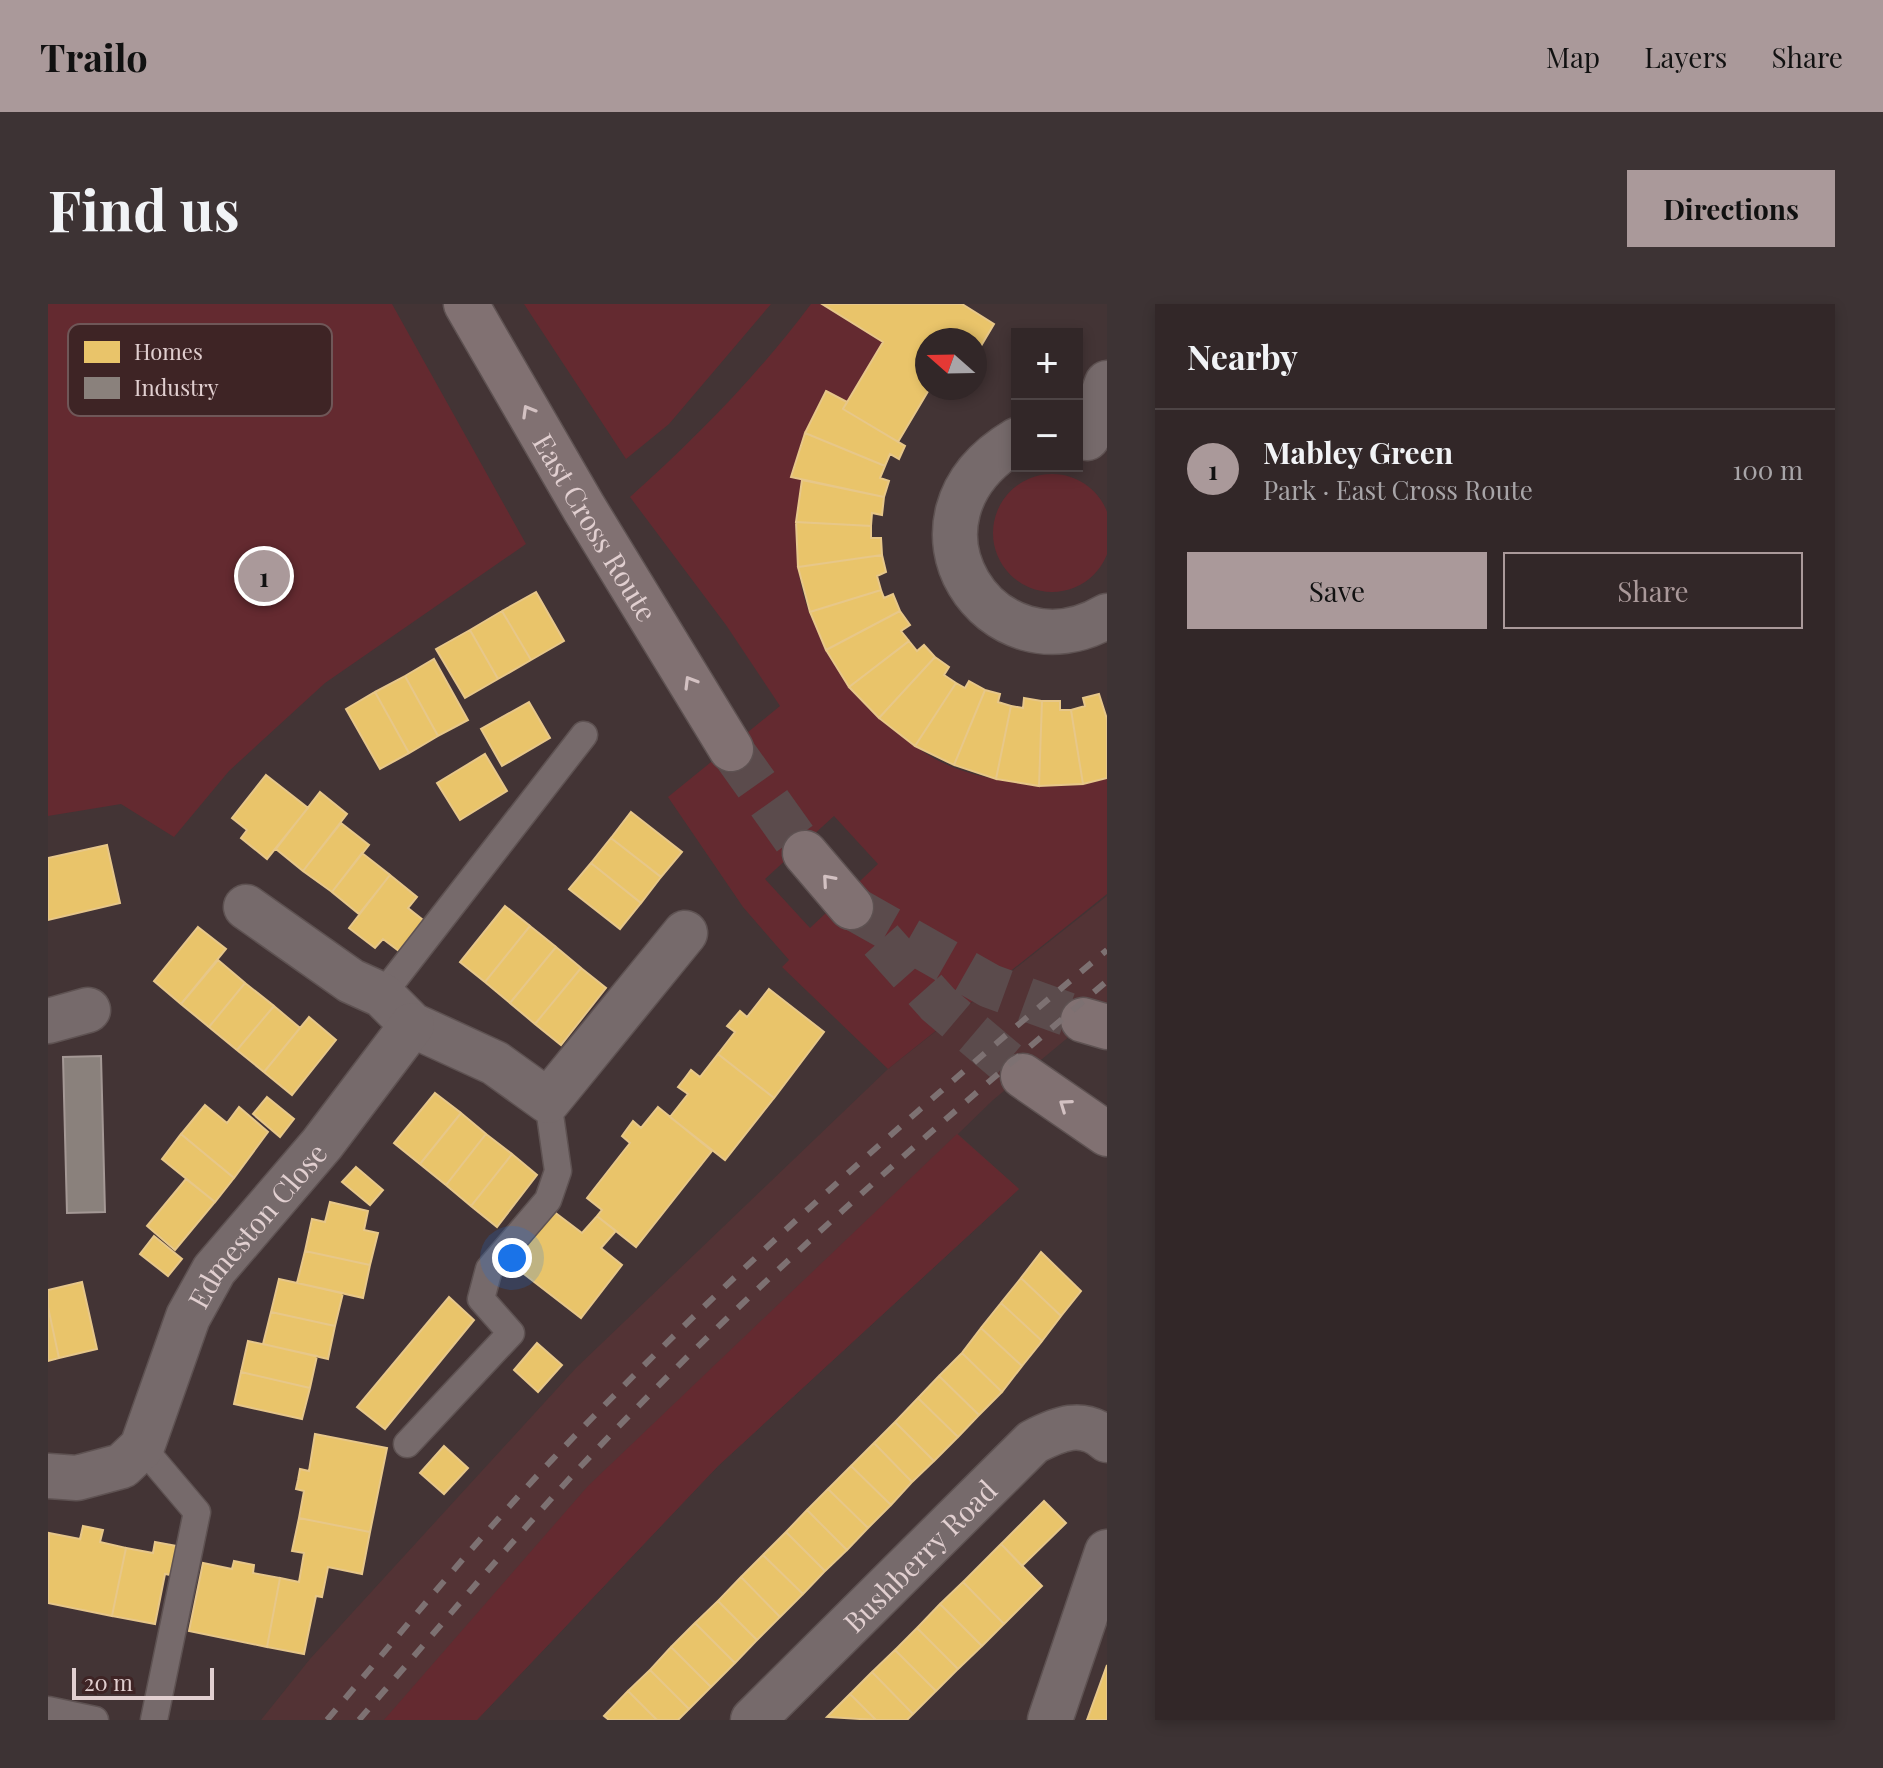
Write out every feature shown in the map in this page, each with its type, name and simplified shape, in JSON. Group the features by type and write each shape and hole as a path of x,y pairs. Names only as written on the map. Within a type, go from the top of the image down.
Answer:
{"highway":[{"name":"East Cross Route","path":"466,304 584,508 731,749"},
{"path":"805,853 851,907"},
{"path":"1023,1076 1107,1134"}],"street":[{"path":"1090,441 1107,383"},
{"path":"1011,444 989,457 967,483 955,516 956,551 968,583 991,610 1021,627 1055,632 1089,626 1107,616"},
{"path":"246,907 351,981 397,1010 495,1063 548,1101 685,933"},
{"name":"Edmeston Close","path":"142,1447 188,1317 214,1270 322,1144 397,1010"},
{"name":"Bushberry Road","path":"753,1720 1033,1442 1061,1427 1079,1426 1104,1437"},
{"path":"48,1476 77,1478 122,1466 142,1447"},
{"path":"1050,1720 1107,1552"}],"lane":[{"path":"397,1010 584,735"},
{"path":"407,1444 511,1333 481,1299 489,1269 548,1200 558,1171 548,1101"},
{"path":"142,1447 197,1512 154,1720"},
{"path":"48,1710 95,1720"}],"shaded area":[{"path":"48,304 392,304 526,544 325,683 229,771 174,837 121,804 48,816"},
{"path":"524,304 771,304 669,424 626,459"},
{"path":"811,304 822,304 883,342 847,402 825,391 805,433 791,476 802,480 797,543 801,585 812,619 829,649 901,733 934,758 981,776 1007,781 1059,784 1107,778 1107,894 888,1069 782,967 789,960 743,907 668,797 780,706 726,625 630,497 725,405","holes":["834,816 878,864 810,928 765,879"]},
{"path":"1052,474 1075,479 1094,491 1106,510 1111,533 1106,556 1094,575 1075,587 1052,592 1029,587 1010,575 998,556 993,533 998,510 1010,491 1029,479"},
{"path":"1107,896 1107,1005 993,1100 958,1134 1019,1189 718,1466 477,1720 261,1720 310,1659 576,1368 888,1069"},
{"path":"957,1134 1019,1189 718,1466 477,1720 384,1720 588,1486"}],"building: Homes":[{"path":"822,304 962,304 994,324 987,336 987,328 915,328 915,400 923,400 898,442 843,409 883,342"},
{"path":"826,391 847,402 843,409 905,446 899,459 890,454 885,466 805,433"},
{"path":"805,433 885,466 880,478 889,481 884,497 791,477"},
{"path":"802,480 884,497 882,515 872,513 871,526 796,522"},
{"path":"796,522 871,526 871,538 881,538 882,555 798,567"},
{"path":"882,555 886,572 877,576 881,590 810,612 798,567"},
{"path":"881,590 884,598 893,594 900,611 826,650 810,612"},
{"path":"536,592 564,641 531,660 502,611"},
{"path":"502,611 531,660 498,679 470,630"},
{"path":"900,611 910,625 901,631 909,641 849,687 826,650"},
{"path":"470,630 498,679 465,698 436,649"},
{"path":"909,641 917,651 924,645 935,657 879,718 849,687"},
{"path":"935,657 949,667 944,675 956,683 915,746 879,718"},
{"path":"434,659 468,720 438,736 405,676"},
{"path":"405,676 438,736 409,753 375,692"},
{"path":"969,681 985,690 954,765 915,746 956,683 965,688"},
{"path":"985,690 1000,694 998,702 1011,706 996,779 954,765"},
{"path":"375,692 409,753 380,769 346,709"},
{"path":"1099,694 1107,719 1107,778 1083,784 1071,710 1085,706 1083,698"},
{"path":"1024,698 1042,701 1039,786 996,779 1011,706 1023,708"},
{"path":"1042,701 1060,701 1060,710 1071,710 1083,784 1039,786"},
{"path":"529,702 550,738 502,766 481,729"},
{"path":"485,754 507,791 460,820 437,783"},
{"path":"266,775 308,808 267,859 241,838 247,830 232,818"},
{"path":"320,792 347,814 303,871 276,849"},
{"path":"631,812 682,852 661,877 611,838"},
{"path":"341,823 369,845 332,892 303,871"},
{"path":"611,838 661,877 641,903 591,863"},
{"path":"107,845 120,903 48,920 48,858"},
{"path":"362,853 390,875 359,914 332,892"},
{"path":"591,863 641,903 620,929 569,889"},
{"path":"390,875 417,897 408,908 423,920 399,951 383,939 375,948 349,928"},
{"path":"505,906 530,926 485,982 460,962"},
{"path":"530,926 556,947 510,1003 485,982"},
{"path":"198,927 226,949 181,1004 154,981"},
{"path":"556,947 581,968 535,1024 510,1003"},
{"path":"218,960 245,983 209,1027 181,1004"},
{"path":"581,968 606,988 561,1045 535,1024"},
{"path":"245,983 274,1006 237,1050 209,1027"},
{"path":"769,989 824,1032 774,1098 718,1054 735,1032 727,1026 740,1011 747,1017"},
{"path":"274,1006 300,1028 264,1072 237,1050"},
{"path":"309,1017 336,1040 292,1095 264,1072"},
{"path":"718,1054 774,1098 725,1160 670,1117 688,1094 678,1087 691,1070 700,1077"},
{"path":"435,1093 461,1113 420,1164 394,1143"},
{"path":"267,1097 294,1119 280,1137 253,1114"},
{"path":"205,1105 227,1123 239,1107 268,1132 234,1178 181,1134"},
{"path":"658,1107 712,1151 636,1247 597,1216 602,1210 587,1198 630,1143 622,1136 633,1121 641,1128"},
{"path":"461,1113 486,1134 446,1185 420,1164"},
{"path":"181,1134 234,1178 215,1202 162,1159"},
{"path":"486,1134 512,1154 471,1206 446,1185"},
{"path":"512,1154 537,1175 497,1227 471,1206"},
{"path":"356,1167 383,1190 370,1205 342,1182"},
{"path":"186,1179 215,1202 175,1250 147,1226"},
{"path":"330,1202 368,1211 364,1230 378,1233 370,1265 305,1251 312,1219 325,1222"},
{"path":"553,1211 582,1233 597,1216 616,1231 601,1248 622,1265 581,1318 511,1264"},
{"path":"154,1236 182,1259 168,1276 140,1254"},
{"path":"305,1251 370,1265 363,1298 297,1283"},
{"path":"1041,1252 1081,1291 1061,1316 1021,1278"},
{"path":"1021,1278 1061,1316 1042,1341 1001,1303"},
{"path":"279,1279 343,1293 335,1326 271,1312"},
{"path":"82,1282 97,1349 59,1358 48,1307 48,1290"},
{"path":"449,1297 474,1320 385,1429 357,1407"},
{"path":"1001,1303 1042,1341 1022,1366 981,1328"},
{"path":"48,1307 59,1358 48,1361"},
{"path":"271,1312 335,1326 328,1359 263,1344"},
{"path":"981,1328 1022,1366 1002,1392 962,1353"},
{"path":"248,1341 317,1356 310,1388 241,1372"},
{"path":"537,1343 562,1365 538,1392 514,1370"},
{"path":"962,1353 1002,1392 979,1415 939,1376"},
{"path":"241,1372 310,1388 302,1419 234,1404"},
{"path":"939,1376 979,1415 958,1437 918,1398"},
{"path":"918,1398 958,1437 934,1461 895,1422"},
{"path":"895,1422 934,1461 912,1482 874,1443"},
{"path":"315,1434 387,1448 370,1532 299,1518 304,1491 296,1489 300,1469 309,1471"},
{"path":"874,1443 912,1482 891,1505 851,1466"},
{"path":"444,1446 468,1468 444,1494 420,1473"},
{"path":"851,1466 891,1505 868,1528 828,1489"},
{"path":"828,1489 868,1528 847,1550 807,1510"},
{"path":"1044,1501 1066,1523 1022,1566 1001,1544"},
{"path":"807,1510 847,1550 825,1571 786,1532"},
{"path":"299,1518 370,1532 362,1574 328,1567 322,1597 316,1596 304,1654 267,1647 280,1578 299,1582 304,1553 292,1551"},
{"path":"83,1526 103,1530 100,1542 126,1548 112,1616 48,1603 49,1533 80,1539"},
{"path":"786,1532 825,1571 803,1594 763,1555"},
{"path":"155,1542 177,1546 171,1575 165,1574 155,1624 112,1616 126,1548 153,1553"},
{"path":"1001,1544 1042,1586 1004,1624 963,1582"},
{"path":"763,1555 803,1594 780,1617 741,1577"},
{"path":"234,1561 254,1565 253,1573 280,1578 267,1647 189,1631 203,1563 232,1569"},
{"path":"741,1577 780,1617 757,1640 718,1601"},
{"path":"963,1582 1004,1624 982,1646 940,1604"},
{"path":"718,1601 757,1640 735,1663 695,1623"},
{"path":"940,1604 982,1646 958,1669 917,1628"},
{"path":"695,1623 735,1663 711,1687 671,1647"},
{"path":"917,1628 958,1669 936,1691 895,1650"},
{"path":"671,1647 711,1687 689,1709 650,1670"},
{"path":"895,1650 936,1691 913,1714 872,1672"},
{"path":"1107,1665 1107,1720 1087,1720"},
{"path":"650,1670 689,1709 678,1720 657,1720 628,1691"},
{"path":"872,1672 913,1714 907,1720 876,1720 850,1694"},
{"path":"628,1691 657,1720 609,1720 604,1716"},
{"path":"850,1694 876,1720 827,1717"}],"building: Industry":[{"path":"101,1056 105,1212 67,1213 63,1057"}],"tunnel":[{"path":"731,749 805,853"},
{"path":"851,907 990,986 1083,1020"},
{"path":"881,940 938,1004 1023,1076"}],"railway":[{"path":"327,1720 520,1494 682,1328 820,1198 1107,950"},
{"path":"359,1720 570,1478 698,1347 899,1160 1107,981"}],"place":[{"name":"Mabley Green","path":"264,576"}]}
